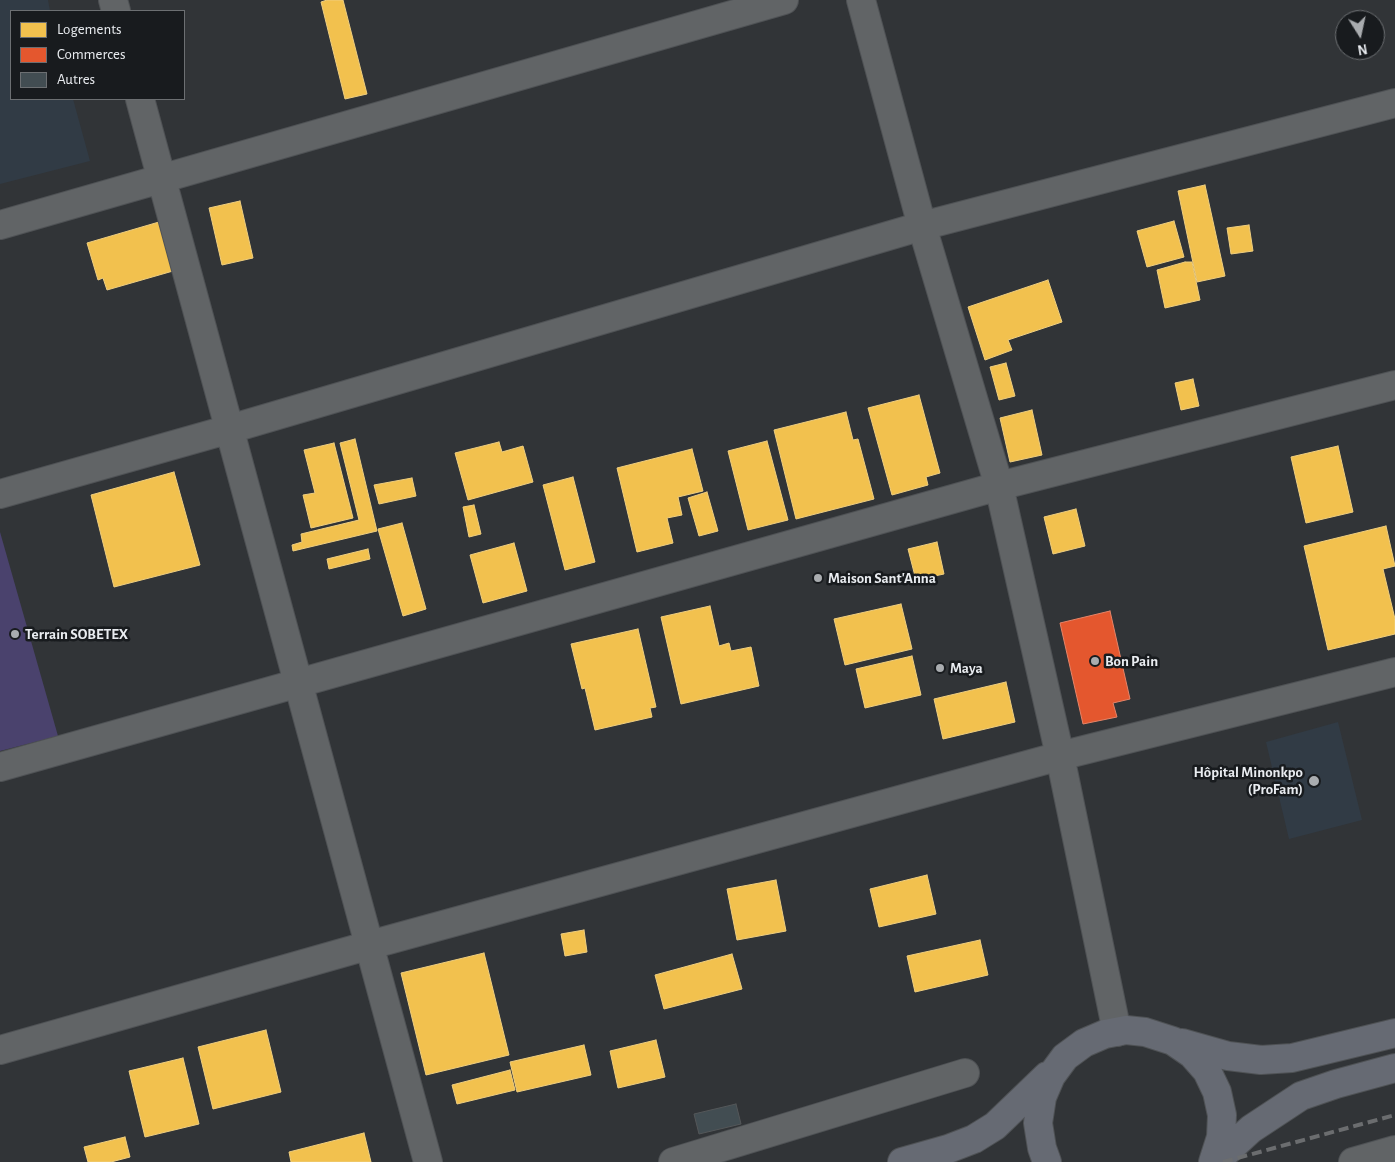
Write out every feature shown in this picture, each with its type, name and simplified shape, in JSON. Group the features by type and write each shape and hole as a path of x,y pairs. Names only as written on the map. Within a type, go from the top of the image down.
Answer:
{"highway":[{"path":"902,1162 948,1149 974,1139 995,1126 1084,1043 1117,1032 1145,1032 1228,1056 1261,1060 1292,1058 1395,1033"},
{"path":"1172,1041 1200,1062 1217,1092 1222,1115 1222,1126 1214,1162"},
{"path":"1047,1162 1039,1136 1039,1110 1046,1086 1058,1066"},
{"path":"1214,1162 1251,1129 1301,1096 1336,1084 1395,1068"}],"street":[{"path":"0,225 784,0"},
{"path":"861,0 922,226 999,486 1060,756 1117,1032"},
{"path":"140,100 428,1162"},
{"path":"0,494 230,429 922,226 1395,103"},
{"path":"0,767 999,486 1395,385"},
{"path":"0,1050 370,945 1060,756 1395,672"},
{"path":"673,1162 965,1072"},
{"path":"1353,1162 1395,1150"}],"shaded area":[{"path":"0,0 48,0 50,10 10,10 10,100 73,100 90,161 0,184"},
{"name":"Terrain SOBETEX","path":"0,532 58,736 0,751"},
{"name":"Hôpital Minonkpo (ProFam)","path":"1338,722 1362,820 1289,839 1266,742"}],"building: Logements":[{"path":"343,0 367,94 345,99 321,2"},
{"path":"1205,185 1225,276 1197,282 1178,191"},
{"path":"240,201 253,258 222,265 209,208"},
{"path":"1174,221 1184,257 1147,267 1137,231"},
{"path":"159,222 173,271 107,290 103,278 98,280 87,243"},
{"path":"1249,225 1253,251 1231,254 1227,228"},
{"path":"1185,262 1192,262 1200,300 1165,308 1157,270"},
{"path":"1048,280 1062,322 1008,340 1012,350 985,360 968,307"},
{"path":"1006,363 1015,396 999,400 990,367"},
{"path":"1193,379 1199,406 1181,410 1175,383"},
{"path":"919,395 940,473 926,477 928,485 892,495 868,408"},
{"path":"1032,410 1042,455 1010,462 1000,418"},
{"path":"846,412 853,440 858,439 874,499 796,519 774,430"},
{"path":"355,439 377,531 293,551 292,545 302,542 301,534 359,520 340,443"},
{"path":"767,441 788,520 748,530 728,451"},
{"path":"499,442 502,452 523,446 533,482 468,500 455,453"},
{"path":"334,443 353,518 311,528 303,495 315,493 304,450"},
{"path":"1338,446 1353,512 1306,523 1291,457"},
{"path":"692,449 703,491 678,497 682,515 667,518 673,543 637,552 617,468"},
{"path":"174,472 200,565 114,587 91,495"},
{"path":"573,477 595,562 565,570 543,485"},
{"path":"412,478 416,496 379,504 374,485"},
{"path":"707,492 718,531 699,536 688,498"},
{"path":"474,505 481,534 469,537 463,507"},
{"path":"1076,509 1085,546 1053,554 1044,517"},
{"path":"402,523 426,609 403,616 378,529"},
{"path":"1386,526 1395,566 1383,569 1395,619 1395,634 1328,650 1304,546"},
{"path":"937,542 944,574 916,580 908,549"},
{"path":"514,543 527,591 483,603 470,555"},
{"path":"368,549 370,559 329,569 327,559"},
{"path":"901,604 912,649 845,665 834,619"},
{"path":"710,606 719,646 729,643 731,651 751,647 759,686 681,704 661,617"},
{"path":"638,629 656,707 650,708 652,717 595,730 585,688 582,689 571,644"},
{"path":"912,656 921,695 865,708 856,669"},
{"path":"1006,682 1015,722 943,739 934,699"},
{"path":"927,875 936,914 879,927 870,889"},
{"path":"776,880 786,931 737,940 727,889"},
{"path":"584,930 587,952 565,956 561,934"},
{"path":"980,940 988,975 915,992 907,956"},
{"path":"484,953 509,1055 426,1075 401,973"},
{"path":"732,954 742,989 664,1009 655,975"},
{"path":"266,1030 281,1092 213,1109 198,1047"},
{"path":"656,1040 665,1077 618,1088 610,1051"},
{"path":"584,1045 591,1075 517,1092 510,1062"},
{"path":"183,1058 199,1124 145,1137 129,1071"},
{"path":"510,1070 515,1090 457,1104 452,1085"},
{"path":"364,1133 371,1162 291,1162 289,1152"},
{"path":"125,1137 130,1157 111,1162 88,1162 84,1147"}],"building: Commerces":[{"name":"Bon Pain","path":"1110,611 1130,699 1113,703 1117,717 1083,724 1060,623"}],"building: Autres":[{"path":"736,1104 741,1124 699,1134 694,1114"}],"railway":[{"path":"1223,1162 1395,1115"}],"place":[{"name":"Maison Sant'Anna","path":"818,578"},
{"name":"Terrain SOBETEX","path":"15,634"},
{"name":"Bon Pain","path":"1095,661"},
{"name":"Maya","path":"940,668"},
{"name":"Hôpital Minonkpo (ProFam)","path":"1314,781"}]}
